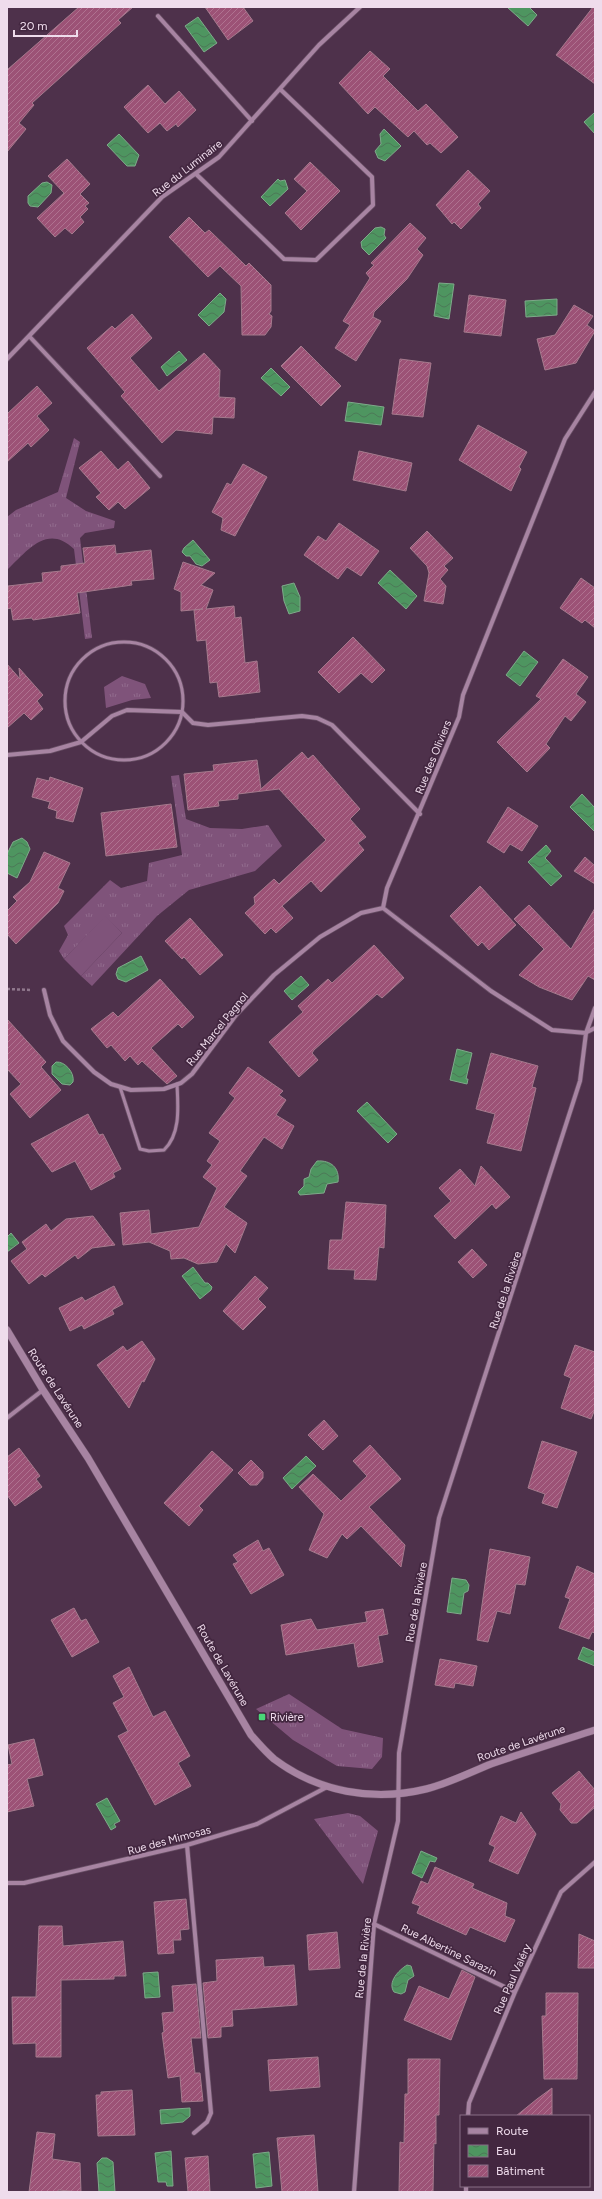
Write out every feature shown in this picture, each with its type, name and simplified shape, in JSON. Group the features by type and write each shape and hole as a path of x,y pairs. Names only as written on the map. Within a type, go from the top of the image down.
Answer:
{"street":[{"name":"Rue du Luminaire","path":"7,359 162,197 219,157 319,45 360,7"},
{"path":"158,16 252,121"},
{"path":"196,174 284,259 316,260 373,205 372,177 280,89"},
{"path":"29,336 160,476"},
{"name":"Rue des Oliviers","path":"383,908 387,888 420,814 459,717 463,696 565,439 595,392"},
{"path":"7,755 50,751 81,742 112,716 127,710 182,712 193,723 208,725 302,716 317,718 332,725 420,814"},
{"path":"383,908 491,991 552,1030 586,1033 595,1028"},
{"name":"Rue Marcel Pagnol","path":"44,990 50,1015 63,1041 94,1072 111,1084 131,1090 164,1089 177,1084 192,1074 236,1015 274,975 320,937 361,913 383,908"},
{"name":"Rue de la Rivière","path":"354,2192 374,1924 398,1821 399,1753 439,1518 580,1081 586,1033 595,1008"},
{"name":"Route de Lavérune","path":"7,1330 43,1390 88,1458 251,1735 273,1758 299,1775 327,1787 361,1794 398,1794 428,1788 494,1763 595,1730"},
{"path":"7,1418 43,1390"},
{"name":"Rue des Mimosas","path":"7,1883 24,1883 187,1845 257,1824 327,1787"},
{"path":"187,1845 211,2114 207,2122 194,2133"},
{"name":"Rue Paul Valéry","path":"468,2115 469,2103 515,1992 561,1892 595,1862"},
{"name":"Rue Albertine Sarazin","path":"374,1924 515,1992"}],"lane":[{"path":"115,642 131,642 146,646 161,654 172,665 180,680 183,695 182,712 176,729 165,744 150,754 132,760 113,760 96,753 81,742 72,729 66,714 65,697 68,682 75,667 86,655 100,646 115,642"},
{"path":"120,1087 140,1149 164,1150 172,1144 178,1117 177,1084"}],"path":[{"path":"7,989 44,990"}],"green space":[{"path":"74,438 80,442 66,498 86,511 115,521 114,528 85,533 80,538 92,638 85,639 74,549 64,542 55,539 46,539 30,548 7,570 7,517 16,510 58,492"},
{"path":"122,676 145,684 151,698 132,700 106,708 104,687"},
{"path":"179,775 186,819 210,828 242,829 268,825 282,846 255,871 189,890 157,916 92,986 81,976 122,933 105,917 64,959 59,951 68,935 64,926 110,880 121,888 147,881 149,863 182,855 171,776"},
{"path":"105,916 122,933 81,976 64,959"},
{"path":"289,1694 342,1729 383,1738 382,1757 372,1769 337,1766 293,1740 256,1709"},
{"path":"348,1813 360,1816 378,1831 363,1884 314,1819"}],"water":[{"path":"507,7 529,7 537,15 528,26"},
{"path":"198,17 217,43 204,52 185,26"},
{"path":"594,113 595,114 595,134 584,122"},
{"path":"384,129 401,146 385,161 378,158 375,151 381,144 380,134"},
{"path":"119,134 139,155 135,166 127,166 107,145"},
{"path":"278,179 280,181 285,180 288,189 270,206 261,197"},
{"path":"47,182 52,185 51,193 38,207 30,206 28,203 28,196 42,183"},
{"path":"381,227 385,229 384,235 386,238 369,255 362,248 361,242 375,228"},
{"path":"439,283 454,284 449,319 434,316"},
{"path":"220,293 226,299 224,312 209,326 198,315"},
{"path":"557,299 557,315 526,317 525,301"},
{"path":"179,351 187,360 167,376 161,367"},
{"path":"271,368 290,387 281,396 261,378"},
{"path":"348,402 384,407 381,425 345,421"},
{"path":"193,540 210,560 202,566 196,564 190,556 186,556 182,552 184,548"},
{"path":"390,570 417,596 406,609 378,583"},
{"path":"294,583 300,597 300,611 289,614 284,601 282,586"},
{"path":"524,651 538,662 520,686 506,675"},
{"path":"582,794 595,808 595,832 570,807"},
{"path":"22,838 27,842 30,849 17,878 7,873 7,854 13,842"},
{"path":"546,845 551,851 545,858 562,876 551,886 528,862"},
{"path":"141,956 148,970 126,982 118,979 116,974 118,968"},
{"path":"301,976 309,985 292,1000 284,991"},
{"path":"457,1049 472,1053 466,1079 468,1079 467,1084 450,1080"},
{"path":"56,1062 63,1063 71,1071 73,1082 70,1085 62,1084 52,1074 52,1066"},
{"path":"367,1102 397,1134 388,1143 357,1111"},
{"path":"317,1161 326,1162 334,1166 338,1173 338,1182 327,1184 324,1193 300,1195 298,1192 304,1186 304,1179 309,1177 311,1169"},
{"path":"11,1233 19,1243 7,1252 7,1237"},
{"path":"193,1267 205,1283 208,1283 212,1287 211,1290 200,1299 182,1276"},
{"path":"306,1456 316,1466 292,1489 283,1478"},
{"path":"452,1578 466,1580 469,1585 468,1591 464,1593 461,1614 447,1612"},
{"path":"583,1647 595,1652 595,1666 578,1659"},
{"path":"107,1798 120,1821 114,1824 116,1827 111,1830 96,1804"},
{"path":"421,1851 437,1858 435,1862 430,1861 422,1878 412,1873"},
{"path":"407,1965 411,1966 414,1976 408,1980 405,1992 401,1994 394,1992 392,1988 393,1980"},
{"path":"158,1972 160,1997 145,1998 143,1973"},
{"path":"190,2108 190,2116 183,2122 161,2124 160,2110"},
{"path":"171,2151 173,2186 167,2186 166,2182 158,2182 155,2153"},
{"path":"269,2152 272,2186 256,2188 253,2154"},
{"path":"102,2158 107,2158 113,2162 115,2192 99,2192 97,2163"}],"building":[{"path":"79,7 133,7 118,20 121,23 32,103 34,105 19,123 26,129 7,152 7,70"},
{"path":"205,7 243,7 253,21 228,40"},
{"path":"593,7 595,7 595,84 556,55"},
{"path":"370,51 390,69 383,76 418,111 426,104 458,137 441,153 430,143 427,145 414,131 408,137 375,107 368,114 339,83"},
{"path":"148,85 165,104 179,91 196,110 178,127 176,124 167,131 160,123 148,133 124,107"},
{"path":"67,159 90,184 80,194 89,203 85,206 88,209 80,217 84,222 72,234 65,228 55,237 37,218 64,193 48,176"},
{"path":"310,162 340,191 301,230 285,213 307,191 294,179"},
{"path":"468,170 490,191 478,204 481,208 461,229 454,222 452,224 436,205"},
{"path":"189,217 205,233 209,230 246,266 249,263 271,285 271,311 269,314 272,316 271,327 265,335 242,335 241,286 220,266 208,277 169,237"},
{"path":"410,223 426,238 417,249 423,255 407,279 374,312 373,317 381,321 356,361 335,348 350,325 343,321 370,278 366,273 374,265 371,263"},
{"path":"469,295 506,300 501,336 464,332"},
{"path":"574,305 593,316 587,325 595,331 576,363 545,370 537,339 555,335"},
{"path":"132,314 152,338 130,358 159,391 204,353 220,370 219,397 235,398 234,418 213,417 212,434 176,430 162,443 121,396 125,392 87,348 112,326 115,329"},
{"path":"301,346 341,386 321,406 281,366"},
{"path":"400,359 431,363 423,417 392,414"},
{"path":"37,386 52,403 37,416 49,430 31,447 28,443 7,462 7,414"},
{"path":"478,425 527,452 519,467 521,469 511,491 459,460"},
{"path":"101,451 118,470 128,461 150,488 125,509 118,502 109,510 96,497 101,493 79,468"},
{"path":"359,451 412,463 406,491 353,480"},
{"path":"243,464 267,477 235,536 221,530 223,518 212,512 227,483 231,485"},
{"path":"339,523 379,551 361,576 347,567 338,579 304,555 318,536 326,541"},
{"path":"427,531 453,558 444,566 448,570 440,579 446,586 443,604 424,601 429,573 427,566 410,548"},
{"path":"115,545 116,554 151,550 154,579 131,581 132,585 77,593 80,613 33,620 32,618 13,620 11,608 7,609 8,586 43,582 42,573 61,571 61,566 85,563 83,548"},
{"path":"183,562 215,573 201,585 213,590 206,609 234,606 235,618 241,617 245,663 257,661 260,692 219,697 217,682 210,683 206,640 197,641 194,610 203,609 181,611 181,592 174,589"},
{"path":"581,578 595,588 595,628 585,620 582,623 560,608"},
{"path":"353,637 385,670 372,683 361,673 339,693 318,672"},
{"path":"563,659 588,677 576,694 586,702 571,721 565,716 546,744 550,748 527,772 497,742 541,699 536,696"},
{"path":"7,664 20,679 19,668 43,695 37,701 43,709 31,720 24,713 7,728"},
{"path":"302,752 308,759 313,755 360,809 350,819 366,837 358,843 364,850 321,892 311,881 282,906 293,918 276,933 271,928 265,934 245,913 255,904 254,897 274,879 279,884 326,840 279,789 238,794 238,799 218,801 219,806 188,810 184,774 214,771 213,765 257,760 261,789"},
{"path":"50,777 83,788 73,822 56,818 57,811 48,808 50,802 32,797 37,778 49,781"},
{"path":"171,804 177,847 106,856 101,813"},
{"path":"508,807 538,826 522,851 510,844 504,853 487,842"},
{"path":"44,852 70,863 58,888 64,891 58,903 16,944 7,934 7,911 17,901 13,897 30,882"},
{"path":"585,857 595,866 595,884 574,871"},
{"path":"480,886 516,925 489,950 482,942 478,946 450,916"},
{"path":"529,905 571,949 595,908 595,980 588,976 572,1000 539,987 519,975 544,949 514,919"},
{"path":"190,918 223,955 200,975 184,957 182,959 165,941"},
{"path":"374,945 404,978 382,998 377,994 314,1050 312,1053 318,1060 299,1077 269,1042 303,1012 298,1006 328,979 332,983"},
{"path":"160,979 194,1017 182,1028 178,1024 151,1048 177,1076 167,1084 142,1061 138,1065 130,1056 125,1061 111,1045 107,1048 91,1029 113,1012 118,1017"},
{"path":"7,1019 46,1062 41,1067 61,1090 30,1118 10,1094 21,1084 7,1069"},
{"path":"491,1053 538,1066 532,1087 536,1088 521,1151 487,1143 495,1114 476,1109"},
{"path":"248,1067 283,1091 279,1095 286,1100 276,1115 294,1126 282,1149 264,1137 240,1171 247,1176 224,1207 247,1223 235,1253 226,1244 217,1262 198,1264 184,1258 171,1259 170,1251 149,1242 123,1245 120,1213 149,1210 151,1234 199,1227 217,1188 203,1177 212,1165 207,1161 220,1141 209,1133 235,1098 229,1093"},
{"path":"88,1114 99,1135 103,1134 121,1169 113,1173 115,1177 91,1190 75,1161 52,1172 31,1144"},
{"path":"481,1166 510,1197 496,1209 492,1204 455,1239 434,1216 451,1201 439,1188 460,1169 475,1186"},
{"path":"346,1202 386,1205 384,1248 379,1247 376,1280 354,1279 355,1270 328,1269 330,1240 342,1240"},
{"path":"93,1216 115,1245 92,1248 78,1259 75,1255 45,1277 42,1274 29,1284 11,1261 27,1249 22,1242 46,1224 51,1231 66,1219"},
{"path":"472,1249 487,1265 473,1278 458,1262"},
{"path":"255,1276 268,1288 258,1299 266,1307 243,1330 223,1311"},
{"path":"114,1286 123,1304 112,1310 114,1314 84,1329 82,1325 70,1331 59,1308 82,1297 85,1301"},
{"path":"142,1341 155,1359 129,1408 97,1365 123,1346 127,1351"},
{"path":"575,1345 595,1352 595,1409 591,1419 561,1408 571,1378 564,1375"},
{"path":"324,1420 338,1436 323,1450 308,1435"},
{"path":"542,1441 577,1452 557,1508 542,1503 545,1494 528,1488"},
{"path":"370,1445 401,1479 369,1507 405,1545 401,1567 361,1526 347,1539 342,1534 327,1558 309,1550 324,1514 299,1487 313,1474 341,1501 367,1476 353,1461"},
{"path":"19,1448 40,1476 36,1479 42,1487 15,1506 7,1495 7,1457"},
{"path":"212,1451 233,1470 199,1506 203,1510 189,1526 164,1503"},
{"path":"251,1460 263,1472 263,1478 257,1485 250,1485 238,1473"},
{"path":"258,1540 263,1551 269,1548 284,1575 251,1594 233,1564 238,1562 233,1555"},
{"path":"490,1549 530,1557 525,1585 516,1584 510,1614 497,1611 488,1642 477,1640"},
{"path":"577,1566 595,1574 595,1633 592,1632 589,1639 559,1628 570,1599 565,1597"},
{"path":"74,1608 81,1621 86,1619 99,1642 72,1657 51,1620"},
{"path":"383,1609 388,1634 378,1636 383,1662 358,1667 354,1643 286,1655 281,1625 311,1619 317,1630 367,1622 365,1612"},
{"path":"440,1659 477,1666 473,1686 455,1683 454,1688 435,1685"},
{"path":"129,1667 153,1717 165,1711 190,1756 178,1763 191,1786 155,1805 118,1736 128,1731 113,1703 124,1697 113,1676"},
{"path":"34,1739 43,1775 27,1779 34,1806 7,1812 7,1765 12,1764 8,1745"},
{"path":"579,1771 595,1790 595,1807 577,1823 571,1823 560,1810 561,1804 552,1793"},
{"path":"521,1812 536,1834 518,1874 489,1861 495,1847 489,1844 501,1816 516,1823"},
{"path":"435,1867 474,1884 472,1888 507,1903 505,1916 515,1920 505,1942 470,1927 466,1935 417,1913 420,1906 412,1903 421,1881 428,1884"},
{"path":"186,1899 189,1929 180,1930 181,1940 173,1940 174,1953 158,1954 154,1902"},
{"path":"39,1926 62,1926 63,1946 123,1941 126,1976 114,1976 114,1979 61,1980 61,2057 36,2057 36,2043 13,2044 12,1997 36,1997"},
{"path":"337,1932 340,1968 309,1970 307,1935"},
{"path":"579,1934 595,1941 595,1968 578,1968"},
{"path":"263,1957 264,1967 294,1965 297,2005 232,2010 233,2026 221,2027 221,2037 208,2038 203,1983 217,1981 216,1960"},
{"path":"462,1970 475,1977 451,2040 404,2020 419,1986 449,1999"},
{"path":"196,1984 201,2038 191,2038 195,2073 200,2073 203,2101 182,2102 180,2076 168,2078 162,2033 164,2032 162,2013 174,2012 172,1986"},
{"path":"546,1993 578,1993 577,2079 544,2079 542,2016 546,2016"},
{"path":"318,2057 320,2087 270,2091 268,2060"},
{"path":"408,2059 440,2059 439,2115 436,2115 433,2191 431,2192 399,2192 400,2142 404,2143 405,2094 408,2094"},
{"path":"552,2088 552,2115 517,2115"},
{"path":"132,2090 135,2135 98,2136 96,2095 101,2095 101,2092"},
{"path":"37,2132 55,2134 52,2159 80,2163 81,2192 58,2190 58,2192 29,2192"},
{"path":"314,2135 318,2192 282,2192 277,2138"},
{"path":"208,2156 210,2192 188,2192 185,2158"}],"place":[{"name":"Rivière","path":"262,1717"}]}
